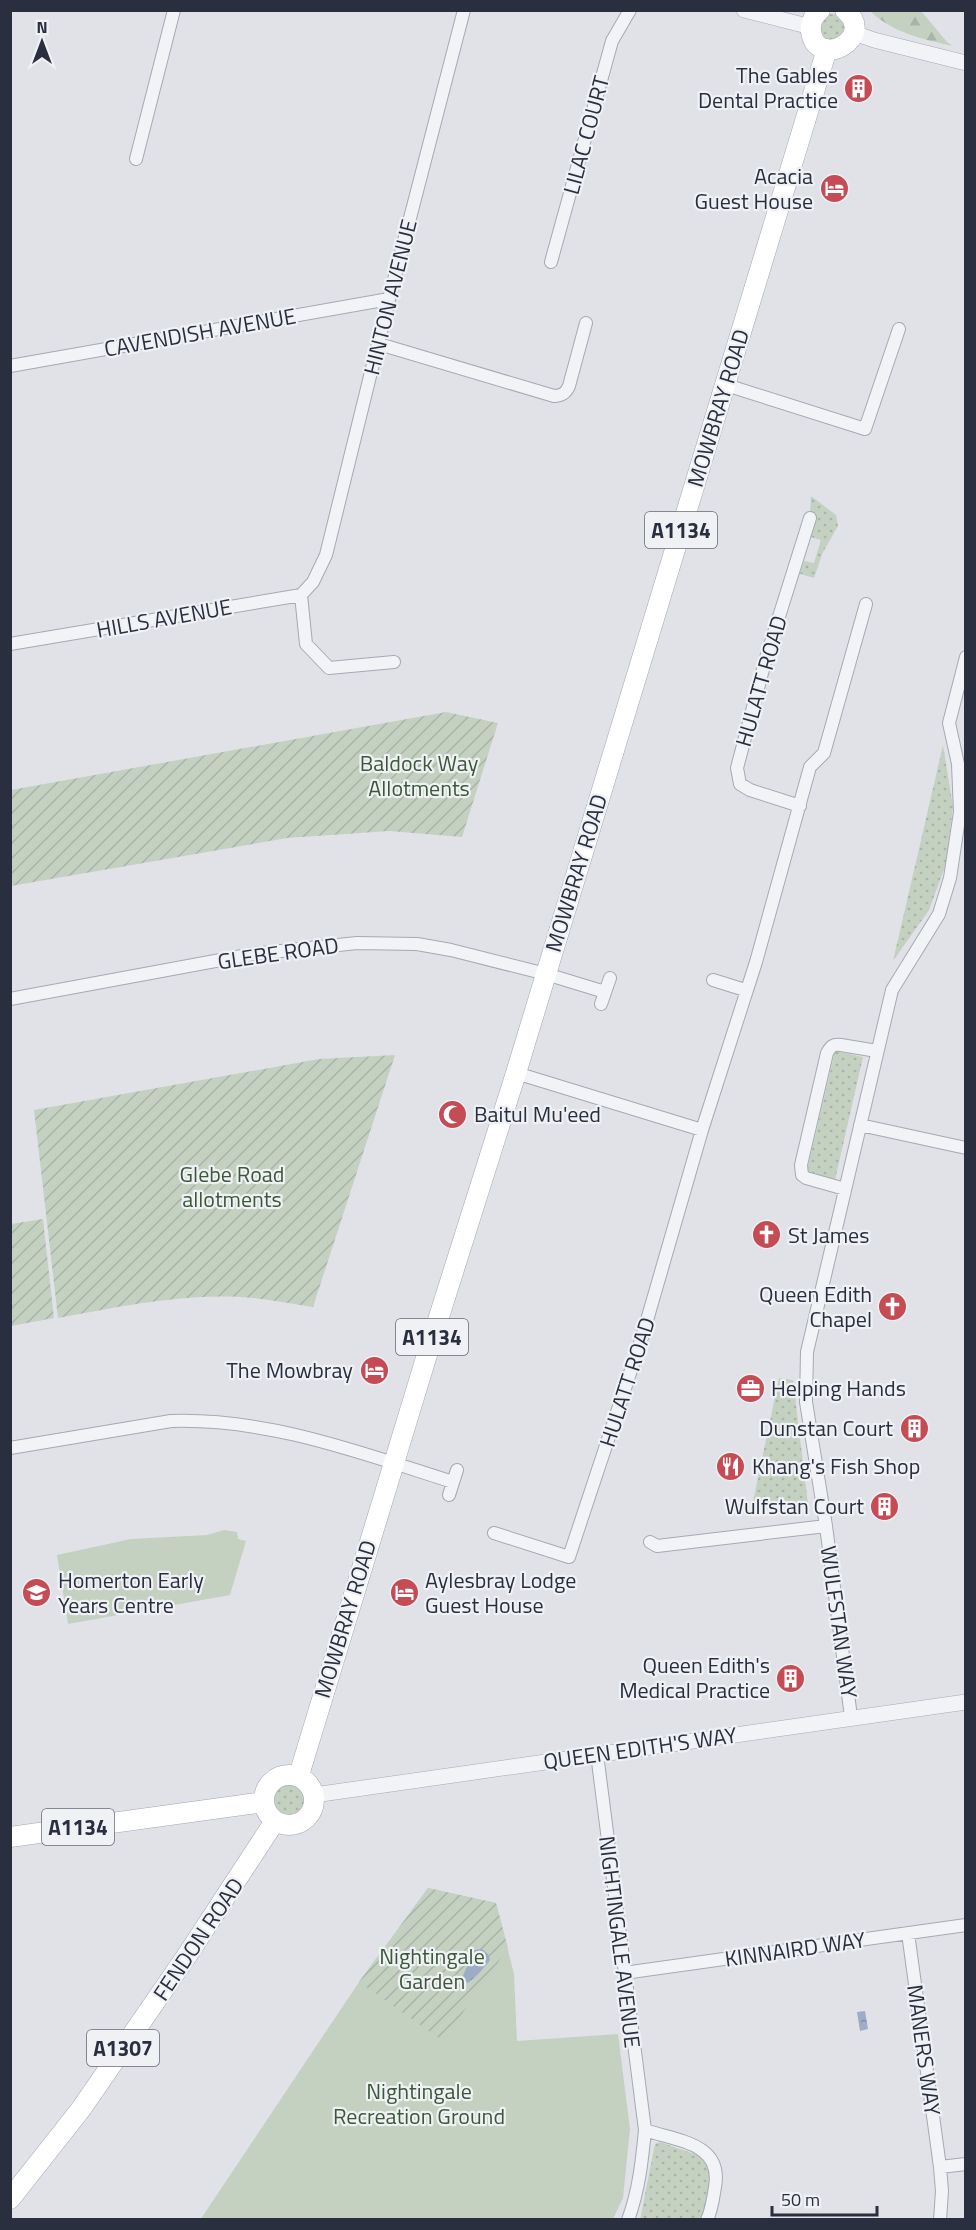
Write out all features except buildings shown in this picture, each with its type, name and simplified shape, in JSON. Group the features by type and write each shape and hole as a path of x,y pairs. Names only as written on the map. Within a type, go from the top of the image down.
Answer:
{"main road":[{"path":"815,19 815,41 827,49 834,50 846,45 854,33 852,20 845,10"},
{"name":"MOWBRAY ROAD","path":"298,1775 516,1073 827,49"},
{"path":"282,1775 298,1775 309,1784 314,1795 314,1807 307,1818 301,1822 288,1825 275,1821 270,1816 264,1802 266,1789 273,1780 282,1775"},
{"name":"A1134","path":"10,1837 264,1802"},
{"name":"FENDON ROAD","path":"10,2199 88,2099 188,1954 275,1821"}],"street":[{"path":"136,159 174,10"},
{"name":"HINTON AVENUE","path":"301,595 313,582 326,555 464,10"},
{"name":"LILAC COURT","path":"551,262 612,40 630,10"},
{"path":"744,10 815,19"},
{"path":"854,33 966,63"},
{"name":"CAVENDISH AVENUE","path":"10,366 389,299"},
{"path":"379,344 560,396 569,387 586,323"},
{"path":"726,385 865,429 899,329"},
{"name":"HULATT ROAD","path":"800,806 750,790 740,784 737,768 766,658 810,518"},
{"path":"301,595 306,644 329,668 394,662"},
{"name":"HILLS AVENUE","path":"10,644 301,595"},
{"name":"HULATT ROAD","path":"494,1533 569,1557 643,1334 702,1130 745,990 756,962 810,767 824,753 866,604"},
{"name":"WULFSTAN WAY","path":"851,1717 826,1526 806,1402 807,1352 892,990 939,914 950,878 960,812 957,764 949,723 966,657"},
{"name":"GLEBE ROAD","path":"10,999 254,954 357,943 417,944 451,950 546,974"},
{"name":"MOWBRAY ROAD","path":"546,974 603,998 610,978"},
{"path":"713,980 745,990"},
{"path":"845,1189 806,1178 802,1175 801,1165 827,1053 831,1047 835,1044 877,1051"},
{"path":"516,1073 702,1130"},
{"path":"860,1125 966,1148"},
{"path":"10,1448 171,1421 198,1420 283,1431 393,1464 455,1476 449,1495"},
{"name":"WULFSTAN WAY","path":"650,1542 657,1546 826,1526"},
{"name":"QUEEN EDITH'S WAY","path":"314,1795 966,1702"},
{"name":"NIGHTINGALE AVENUE","path":"597,1754 645,2130 641,2170 628,2220"},
{"name":"KINNAIRD WAY","path":"624,1973 966,1925"},
{"name":"MANERS WAY","path":"908,1933 940,2167 942,2192 940,2220"},
{"path":"645,2130 700,2148 712,2157 716,2168 716,2183 707,2220"},
{"path":"940,2167 966,2164"}],"green space":[{"path":"870,11 921,11 953,46 919,38 898,30"},
{"path":"833,14 842,18 846,27 842,36 833,40 824,36 820,27 824,18"},
{"path":"811,496 836,515 838,526 823,552 814,578 800,574 804,561 814,563 821,540 804,535 810,516"},
{"name":"Baldock Way Allotments","path":"446,712 498,723 462,837 389,831 287,838 11,886 11,790"},
{"path":"943,745 953,807 946,864 929,910 893,961"},
{"path":"835,1051 863,1057 835,1180 807,1171"},
{"name":"Glebe Road allotments","path":"395,1055 313,1307 249,1298 194,1297 149,1302 58,1318 34,1110 319,1059"},
{"path":"43,1219 54,1318 11,1326 11,1224"},
{"path":"779,1378 793,1380 808,1504 751,1511"},
{"path":"224,1530 237,1532 238,1539 246,1541 230,1595 68,1624 57,1555 131,1539 207,1535"},
{"path":"289,1780 303,1786 309,1800 303,1814 289,1820 275,1814 269,1800 275,1786"},
{"name":"Nightingale Recreation Ground","path":"428,1888 496,1903 514,1974 517,2041 618,2034 630,2129 623,2198 613,2219 200,2220 359,1982"},
{"name":"Nightingale Garden","path":"428,1888 496,1903 508,1948 443,2041 359,1982"},
{"path":"660,2142 703,2157 714,2170 705,2219 640,2220 655,2144"}],"water":[{"path":"482,1949 488,1954 490,1960 468,1983 462,1978 474,1950"},
{"path":"865,2011 868,2029 860,2031 857,2012"}],"place":[{"name":"The Gables Dental Practice","path":"859,88"},
{"name":"Acacia Guest House","path":"834,189"},
{"name":"Baitul Mu'eed","path":"453,1114"},
{"name":"St James","path":"767,1235"},
{"name":"Queen Edith Chapel","path":"893,1307"},
{"name":"The Mowbray","path":"374,1370"},
{"name":"Helping Hands","path":"750,1388"},
{"name":"Dunstan Court","path":"914,1428"},
{"name":"Khang's Fish Shop","path":"731,1466"},
{"name":"Wulfstan Court","path":"885,1506"},
{"name":"Homerton Early Years Centre","path":"37,1593"},
{"name":"Aylesbray Lodge Guest House","path":"404,1593"},
{"name":"Queen Edith's Medical Practice","path":"791,1678"}]}
